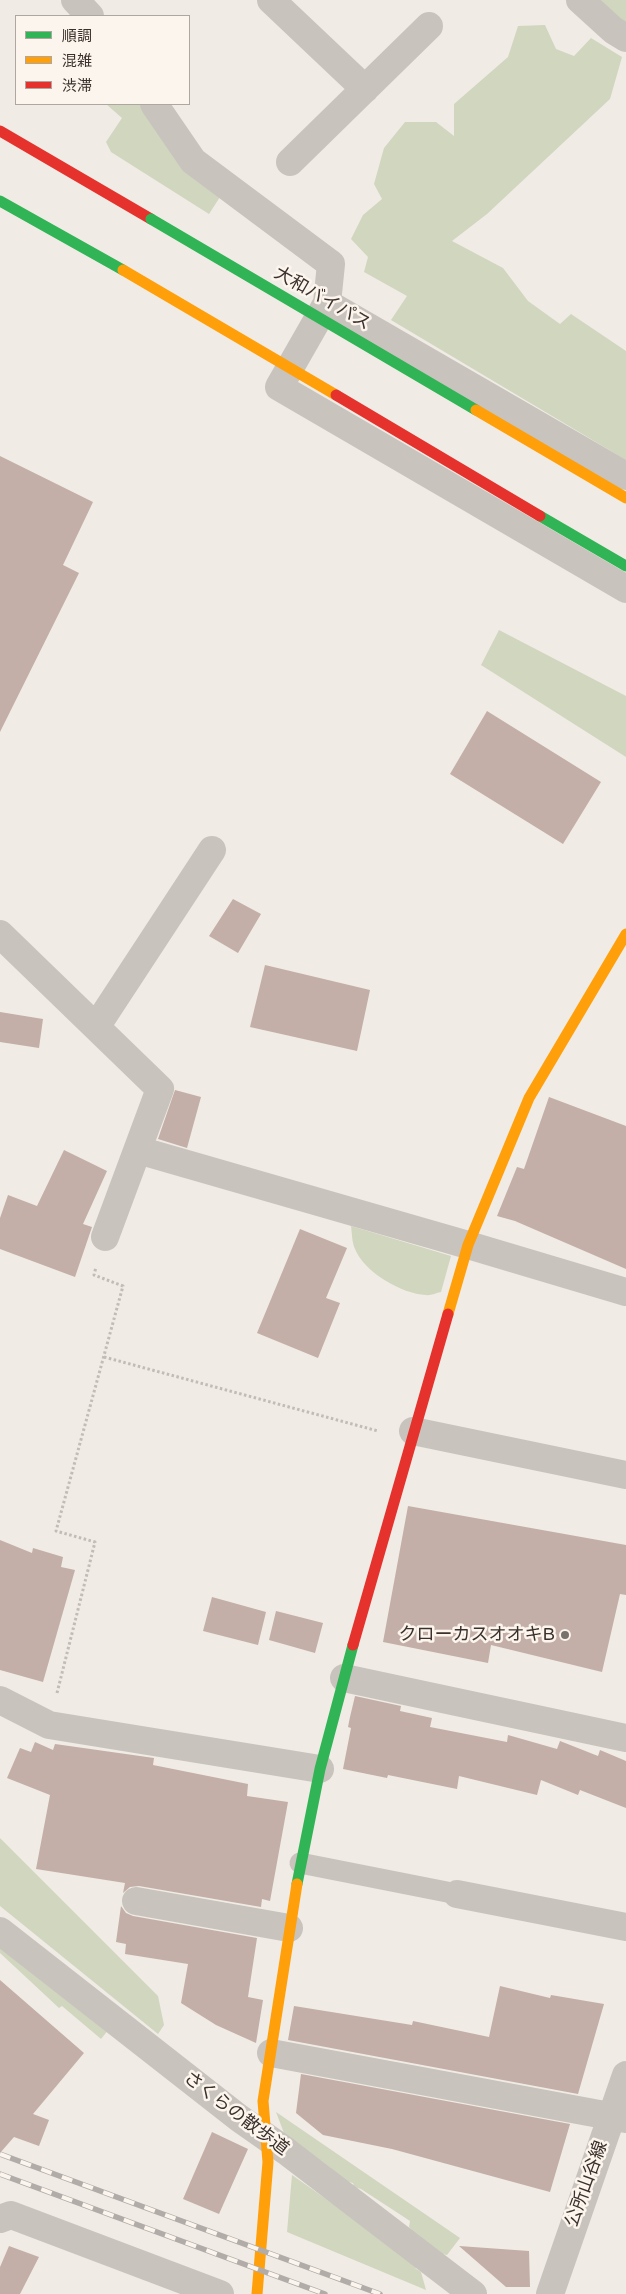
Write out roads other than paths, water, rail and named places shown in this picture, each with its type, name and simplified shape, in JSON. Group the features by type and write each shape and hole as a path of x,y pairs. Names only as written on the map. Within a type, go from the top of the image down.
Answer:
{"main road":[{"path":"0,126 60,166"},
{"name":"大和バイパス","path":"0,131 626,498"},
{"path":"0,202 123,270 626,566"},
{"path":"257,2294 268,2162 263,2101 300,1863 320,1769 344,1678 413,1431 468,1244 529,1098 626,934"}],"street":[{"path":"75,0 89,15"},
{"path":"580,0 613,30 626,38"},
{"path":"276,2 365,89"},
{"path":"290,162 429,26"},
{"path":"155,105 193,162 331,264 327,303 279,387 626,589"},
{"path":"327,303 626,476"},
{"path":"96,1027 212,850"},
{"path":"0,934 160,1089 106,1237"},
{"path":"138,1150 468,1244 626,1292"},
{"path":"413,1431 626,1475"},
{"path":"344,1678 626,1738"},
{"path":"0,1700 49,1725 320,1769"},
{"path":"457,1894 626,1927"},
{"path":"136,1900 289,1928"},
{"name":"さくらの散歩道","path":"0,1931 104,2014 473,2294"},
{"path":"271,2053 618,2118"},
{"name":"公所山谷線","path":"550,2294 618,2118 626,2075"},
{"path":"0,2219 11,2215 220,2294"}],"lane":[{"path":"300,1863 457,1894"}],"railway":[{"path":"0,2154 380,2294"},
{"path":"0,2174 325,2294"}],"place":[{"name":"クローカスオオキB","path":"565,1635"}]}
